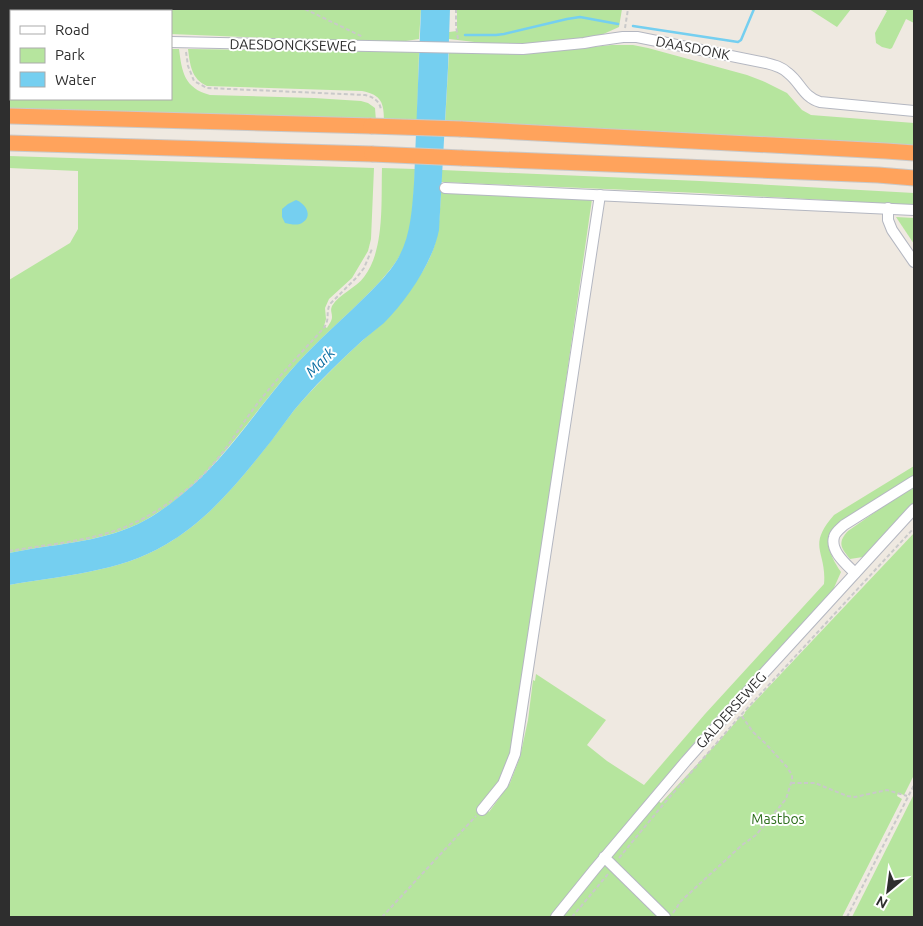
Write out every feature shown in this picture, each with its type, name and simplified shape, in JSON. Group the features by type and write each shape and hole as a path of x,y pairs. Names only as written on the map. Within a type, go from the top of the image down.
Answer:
{"highway":[{"path":"9,116 461,129 914,153"},
{"path":"9,143 372,154 868,174 914,178"}],"street":[{"name":"DAASDONK","path":"458,48 523,49 564,46 623,37 637,38 777,66 787,71 812,100 914,111"},
{"name":"DAESDONCKSEWEG","path":"172,42 458,48"},
{"path":"445,188 914,210"},
{"path":"482,810 502,784 515,754 600,195"},
{"path":"888,208 888,220 892,230 914,262"},
{"path":"855,573 836,553 834,537 838,530 914,481"},
{"name":"GALDERSEWEG","path":"556,917 692,754 914,509"},
{"path":"604,858 665,917"}],"path":[{"path":"305,9 362,36 371,46"},
{"path":"456,9 458,48"},
{"path":"623,37 628,9"},
{"path":"185,42 188,66 194,81 207,88 365,94 378,101 382,110"},
{"path":"9,551 98,535 133,523 152,514 201,476 223,452 268,390 326,325 329,318 328,310 330,304 364,268 372,249"},
{"name":"GALDERSEWEG","path":"572,917 614,867 623,852 741,715 914,528"},
{"path":"670,917 681,902 742,845 756,835 786,799 792,775 787,767 753,732 741,715"},
{"path":"791,783 815,783 855,797 887,790 908,797"},
{"path":"846,917 914,784"},
{"path":"382,917 482,810"}],"green space":[{"path":"10,9 421,9 419,39 393,43 172,34 172,10"},
{"path":"457,9 622,9 619,27 599,36 546,44 500,45 449,39 449,32 457,31"},
{"path":"809,9 851,9 837,27"},
{"path":"883,9 914,9 914,23 906,19 890,49 876,43 875,33 887,11"},
{"path":"9,20 10,100 172,100 172,49 179,49 181,65 186,78 201,92 210,95 361,101 375,108 376,121 9,110"},
{"path":"612,45 633,45 648,48 747,75 787,93 802,110 811,115 914,123 914,147 445,124 449,52 540,52"},
{"path":"188,49 419,52 417,123 384,122 382,105 378,98 362,91 207,86 194,75"},
{"path":"9,156 374,168 371,239 368,251 352,278 329,299 325,308 326,319 324,326 327,328 332,318 332,306 364,277 376,253 381,225 382,168 415,169 409,231 404,248 382,279 304,356 210,468 173,502 138,524 107,535 9,553 9,280 70,243 78,229 78,171 9,168"},
{"path":"442,170 700,181 914,193 914,205 699,193 441,182"},
{"name":"Mastbos","path":"441,192 592,199 517,722 511,751 497,786 483,804 489,812 510,783 520,757 528,720 533,680 535,681 536,674 606,720 587,745 607,761 644,785 705,714 824,584 819,542 826,526 834,515 914,466 914,478 830,539 832,557 841,572 833,590 713,721 650,795 661,803 914,533 914,775 904,795 898,793 897,796 902,799 842,917 9,917 9,585 89,572 129,561 165,545 197,523 250,468 302,401 324,377 383,323 415,282 424,269 436,241"},
{"path":"896,217 914,218 914,244"},
{"path":"914,485 914,505 863,557 850,559 841,545 842,539 848,531"},
{"path":"914,794 914,917 852,917"}],"water":[{"name":"Mark","path":"421,9 450,9 448,68 439,230 431,255 410,292 384,323 347,354 309,393 223,498 196,524 181,535 147,554 109,567 69,576 9,585 9,553 91,539 123,530 150,517 183,494 218,460 293,368 376,286 394,265 405,242 411,213 414,183"},
{"path":"296,200 307,210 306,220 294,225 285,223 282,217 282,209"}],"waterway":[{"path":"633,26 738,42 741,40 754,9"},
{"path":"465,35 504,34 580,17 618,24"}]}
